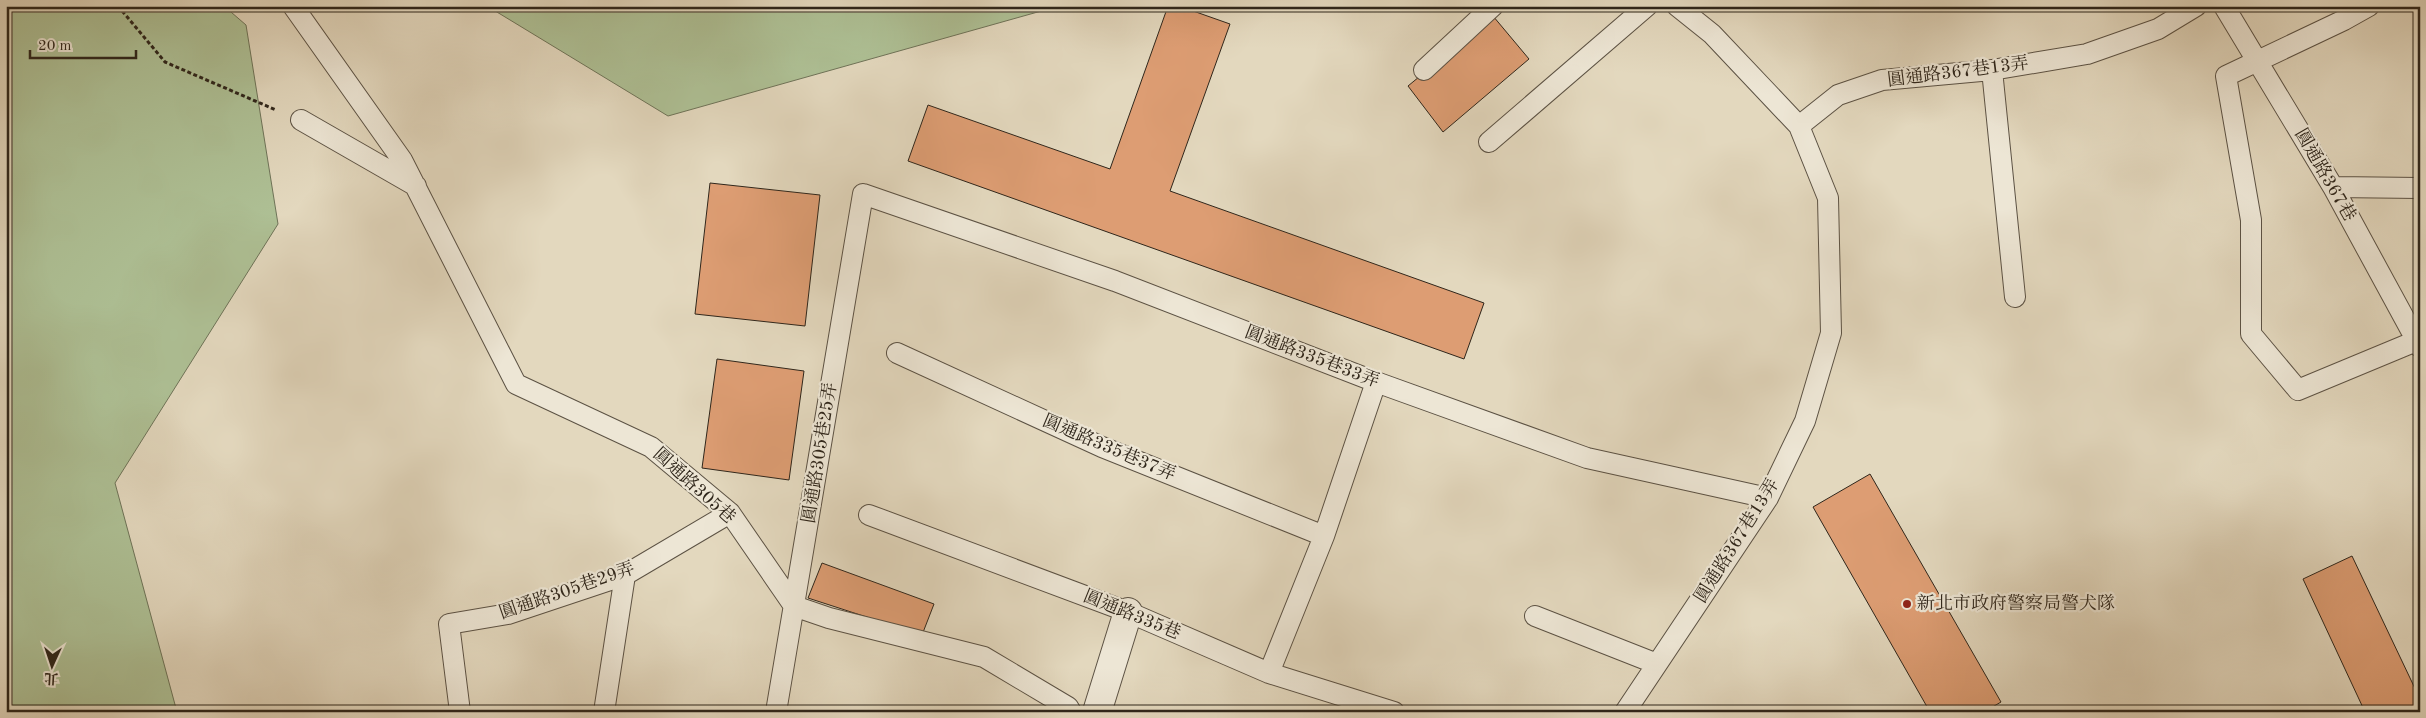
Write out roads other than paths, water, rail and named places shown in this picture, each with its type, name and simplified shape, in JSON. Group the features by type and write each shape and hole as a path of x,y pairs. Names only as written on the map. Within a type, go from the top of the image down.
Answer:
{"street":[{"path":"1097,712 1128,612"}],"lane":[{"name":"圓通路305巷","path":"293,6 402,160 516,384 652,447 730,513 794,606"},
{"path":"1424,70 1493,6"},
{"path":"1490,142 1646,6"},
{"path":"1677,6 1712,34 1799,126"},
{"name":"圓通路367巷13弄","path":"1625,712 1768,498 1805,421 1831,333 1828,198 1799,126 1838,95 1882,80 1992,70 2087,54 2158,29 2196,6"},
{"name":"圓通路367巷","path":"2224,6 2333,187 2418,344"},
{"path":"2368,6 2344,20 2226,76 2251,220 2251,334 2298,390 2418,344"},
{"path":"1992,70 2015,296"},
{"path":"301,120 416,186"},
{"path":"2333,187 2420,188"},
{"name":"圓通路335巷33弄","path":"863,194 1115,281 1376,382 1587,458 1768,498"},
{"name":"圓通路305巷25弄","path":"776,712 863,194"},
{"name":"圓通路335巷37弄","path":"897,353 1102,447 1324,536"},
{"path":"1268,673 1324,536 1376,382"},
{"name":"圓通路305巷29弄","path":"460,712 449,624 508,614 625,575 730,513"},
{"name":"圓通路335巷","path":"869,515 1128,612 1268,673 1394,712"},
{"path":"604,712 625,575"},
{"path":"794,606 829,618 984,657 1068,707 1071,712"},
{"path":"1535,616 1657,664"}],"place":[{"name":"新北市政府警察局警犬隊","path":"1907,604"}]}
